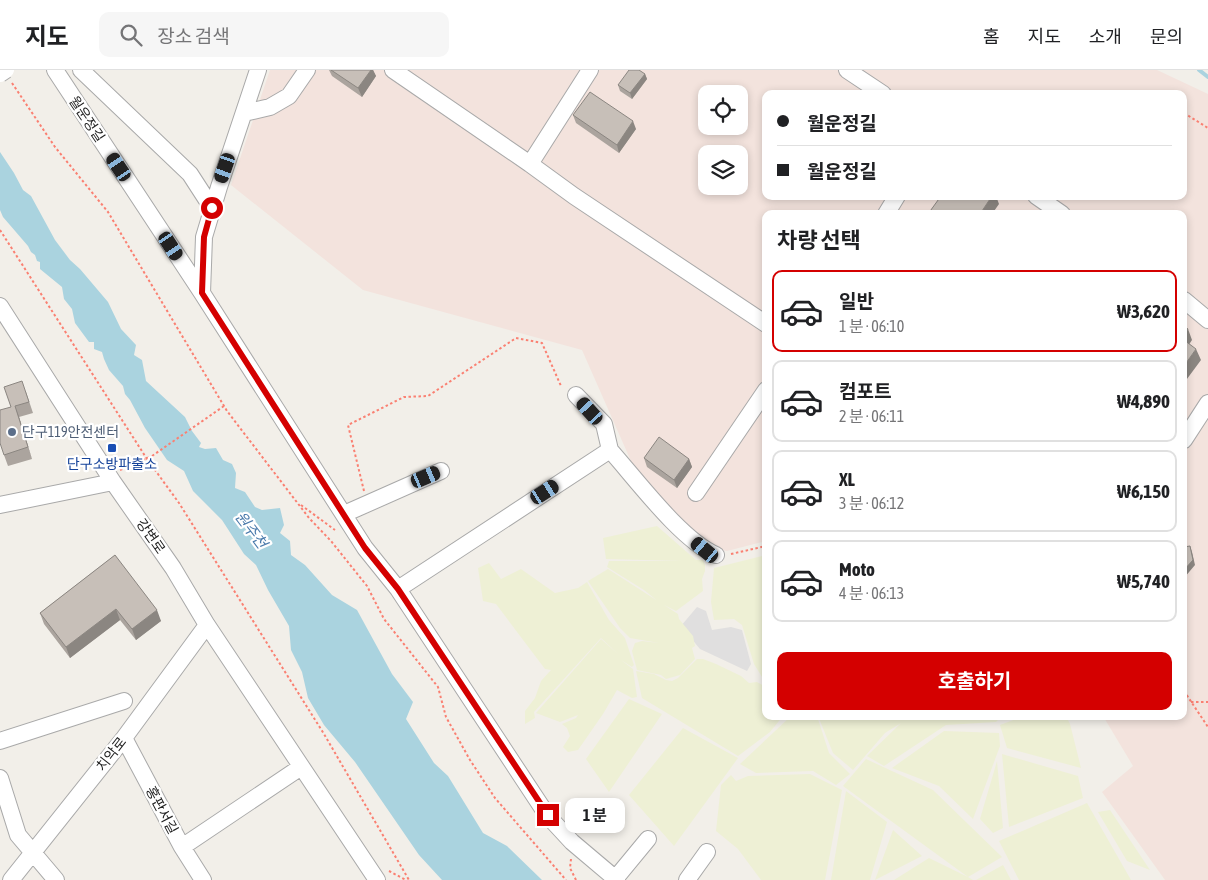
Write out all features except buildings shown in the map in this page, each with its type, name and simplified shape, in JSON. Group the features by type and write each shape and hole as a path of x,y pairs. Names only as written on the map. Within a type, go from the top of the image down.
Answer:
{"street":[{"name":"월운정길","path":"55,70 202,293 365,548 398,589 548,815 572,842 616,879"},
{"path":"81,70 190,174 212,208"},
{"path":"202,293 204,237 258,70"},
{"path":"244,113 270,107 289,96 307,70"},
{"path":"393,70 574,196 762,321"},
{"path":"530,164 590,70"},
{"path":"846,70 877,90"},
{"path":"1042,200 1056,210"},
{"path":"1187,302 1208,320"},
{"name":"강변로","path":"0,306 111,478 173,568 207,624 377,880"},
{"path":"576,395 604,424 610,450 688,535 705,550 716,555"},
{"path":"696,493 762,401"},
{"path":"1187,435 1208,403"},
{"path":"398,589 610,450"},
{"path":"344,514 441,471"},
{"path":"0,505 111,478"},
{"name":"치악로","path":"11,880 124,738 207,624"},
{"path":"0,741 124,701"},
{"name":"홍판서길","path":"124,738 182,847 202,880"},
{"path":"182,847 301,766"},
{"path":"0,778 18,835 56,880"},
{"path":"616,879 648,839"},
{"path":"687,880 707,852"}],"path":[{"path":"5,74 55,147 108,212 224,406 297,502 367,586 384,619 438,687 446,717 470,760 495,798 566,880"},
{"path":"1187,115 1208,128"},
{"path":"0,230 146,458 180,504 324,734 409,880"},
{"path":"367,503 348,425 404,397 428,396 516,338 542,343 561,386"},
{"path":"111,478 152,456 224,406"},
{"path":"297,502 341,533"},
{"path":"716,555 762,547"},
{"path":"1187,696 1208,727"},
{"path":"1191,702 1208,702"}],"shaded area":[{"path":"270,70 1157,70 1208,94 1208,880 1165,880 1102,792 1133,766 1105,720 1187,720 1187,210 762,210 762,542 727,551 706,547 634,468 582,350 363,290 231,185"},
{"path":"697,607 706,611 712,630 731,627 742,630 751,664 747,671 700,649 681,626"}],"green space":[{"path":"657,526 696,560 703,560 705,565 702,579 703,591 676,611 660,603 644,590 607,567 609,561 682,561 606,559 603,538"},
{"path":"762,556 762,677 754,664 742,625 734,619 714,620 711,602 714,568"},
{"path":"489,563 501,579 521,569 555,593 578,588 587,582 609,620 625,638 634,665 632,667 621,660 633,669 637,697 632,698 617,690 578,750 568,752 563,747 570,736 567,728 562,724 576,718 578,715 560,722 536,713 601,639 618,654 601,638 534,712 535,718 525,724 525,711 535,698 541,681 551,670 545,669 496,604 483,601 478,568"},
{"path":"608,569 678,614 679,619 693,636 695,646 692,648 695,659 680,675 666,679 661,675 637,670 632,651 635,643 642,641 659,643 630,638 620,628 588,581"},
{"path":"697,659 703,659 716,664 741,676 749,683 757,682 762,685 762,720 780,720 770,732 738,756 642,698 636,671 654,674 672,681 678,678"},
{"path":"629,699 662,714 609,792 586,759"},
{"path":"787,720 818,720 829,753 850,774 836,785 813,771 756,773 740,764"},
{"path":"820,720 998,720 996,722 946,725 884,766 867,756 901,723 885,733 853,770 833,753"},
{"path":"1013,720 1068,720 1081,768 1007,748 1000,725"},
{"path":"683,728 738,758 674,846 629,795"},
{"path":"944,731 999,733 1000,746 973,819 939,786 892,768"},
{"path":"1002,754 1078,776 1083,798 1009,827"},
{"path":"866,759 933,790 1002,857 968,877 843,786"},
{"path":"997,761 1003,828 993,833 980,819"},
{"path":"810,774 842,790 825,880 761,880 738,849 716,831 721,785 731,775 736,781 748,776"},
{"path":"846,791 887,822 870,880 831,880"},
{"path":"1087,803 1131,880 1019,880 999,841"},
{"path":"1110,810 1150,870 1127,861 1098,812"},
{"path":"893,830 922,856 875,880"},
{"path":"929,858 973,880 894,880"},
{"path":"1003,865 1011,880 976,880"}],"water":[{"name":"원주천","path":"0,152 23,190 31,196 55,240 70,260 108,302 121,329 136,345 134,355 142,360 146,381 185,417 201,443 199,447 205,449 216,448 223,460 232,464 236,473 235,488 245,492 255,507 262,510 280,508 284,525 280,533 290,541 291,555 305,565 332,595 357,610 392,674 413,702 406,719 434,763 448,776 483,833 507,846 542,880 442,880 419,855 355,762 324,725 308,698 302,672 291,650 289,626 256,565 244,554 222,520 193,491 184,471 167,460 145,428 125,394 123,386 109,370 102,352 94,349 94,342 89,342 75,323 72,309 64,299 62,287 40,269 40,262 37,261 35,255 3,217 0,210"}],"waterway":[{"path":"1199,70 1208,77"}],"place":[{"name":"단구119안전센터","path":"12,432"},
{"name":"단구소방파출소","path":"112,448"}],"route":[{"path":"212,208 204,237 202,293 365,548 398,589 548,815"}]}
